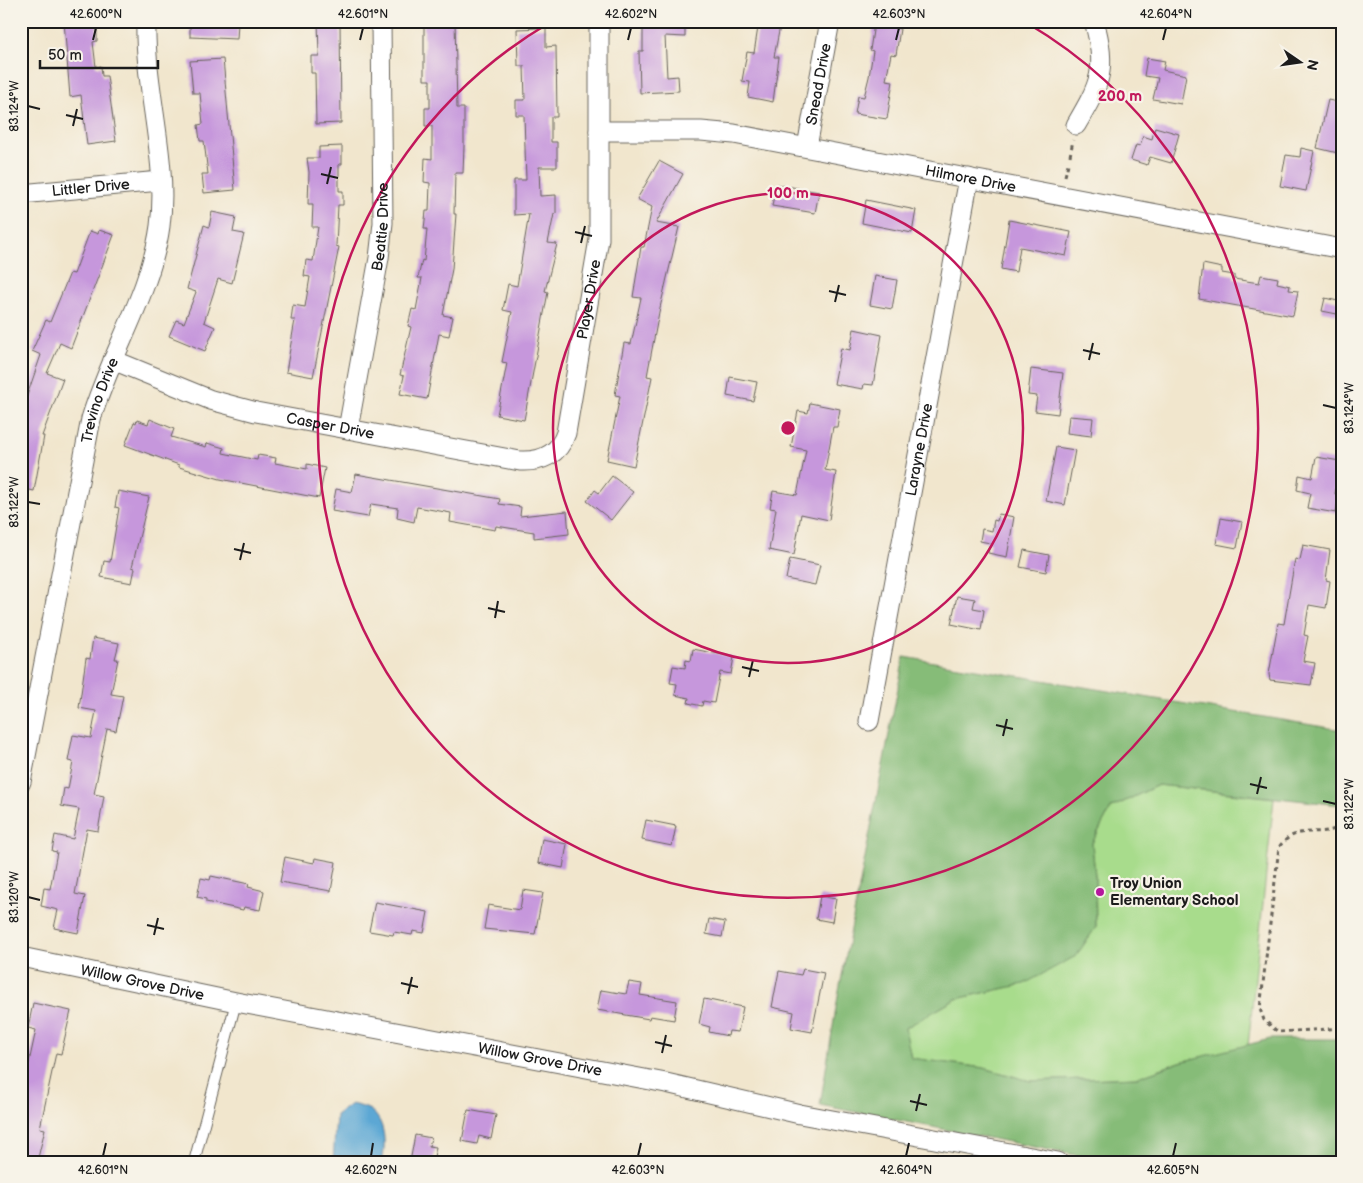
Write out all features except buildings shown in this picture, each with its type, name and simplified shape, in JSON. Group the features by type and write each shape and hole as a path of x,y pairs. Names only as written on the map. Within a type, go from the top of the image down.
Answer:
{"street":[{"name":"Trevino Drive","path":"21,782 86,442 99,392 154,253 161,216 160,181 147,50 146,21"},
{"name":"Beattie Drive","path":"348,429 379,258 383,223 381,21"},
{"name":"Player Drive","path":"553,452 563,441 566,433 597,262 600,219 599,21"},
{"name":"Snead Drive","path":"807,147 830,21"},
{"path":"1076,125 1097,87 1101,74 1099,38 1094,21"},
{"name":"Hilmore Drive","path":"599,131 701,130 734,134 1342,249"},
{"name":"Larayne Drive","path":"869,721 969,178"},
{"name":"Littler Drive","path":"21,194 160,181"},
{"name":"Casper Drive","path":"112,360 211,400 235,407 520,460 540,460 553,452"},
{"name":"Willow Grove Drive","path":"21,957 236,1002 516,1053 666,1083 800,1114 1058,1162"}],"lane":[{"path":"194,1162 236,1002"}],"path":[{"path":"1065,176 1068,164"},
{"path":"1342,826 1335,829 1295,832 1279,847 1260,1009 1264,1020 1278,1032 1342,1028"}],"green space":[{"name":"Troy Union Elementary School","path":"904,657 1342,730 1342,805 1158,785 1111,808 1092,843 1096,927 1076,956 1024,984 956,999 905,1028 911,1058 984,1068 1030,1081 1138,1077 1180,1062 1270,1039 1342,1039 1342,1162 1111,1162 820,1105 838,996"},
{"path":"1158,785 1274,798 1248,1046 1180,1062 1138,1077 1030,1081 984,1068 910,1058 905,1028 956,999 1023,984 1096,927 1092,843 1111,808"}],"water":[{"path":"351,1104 370,1110 379,1120 384,1134 382,1162 333,1162 336,1115"}],"place":[{"name":"Troy Union Elementary School","path":"1100,892"}]}
